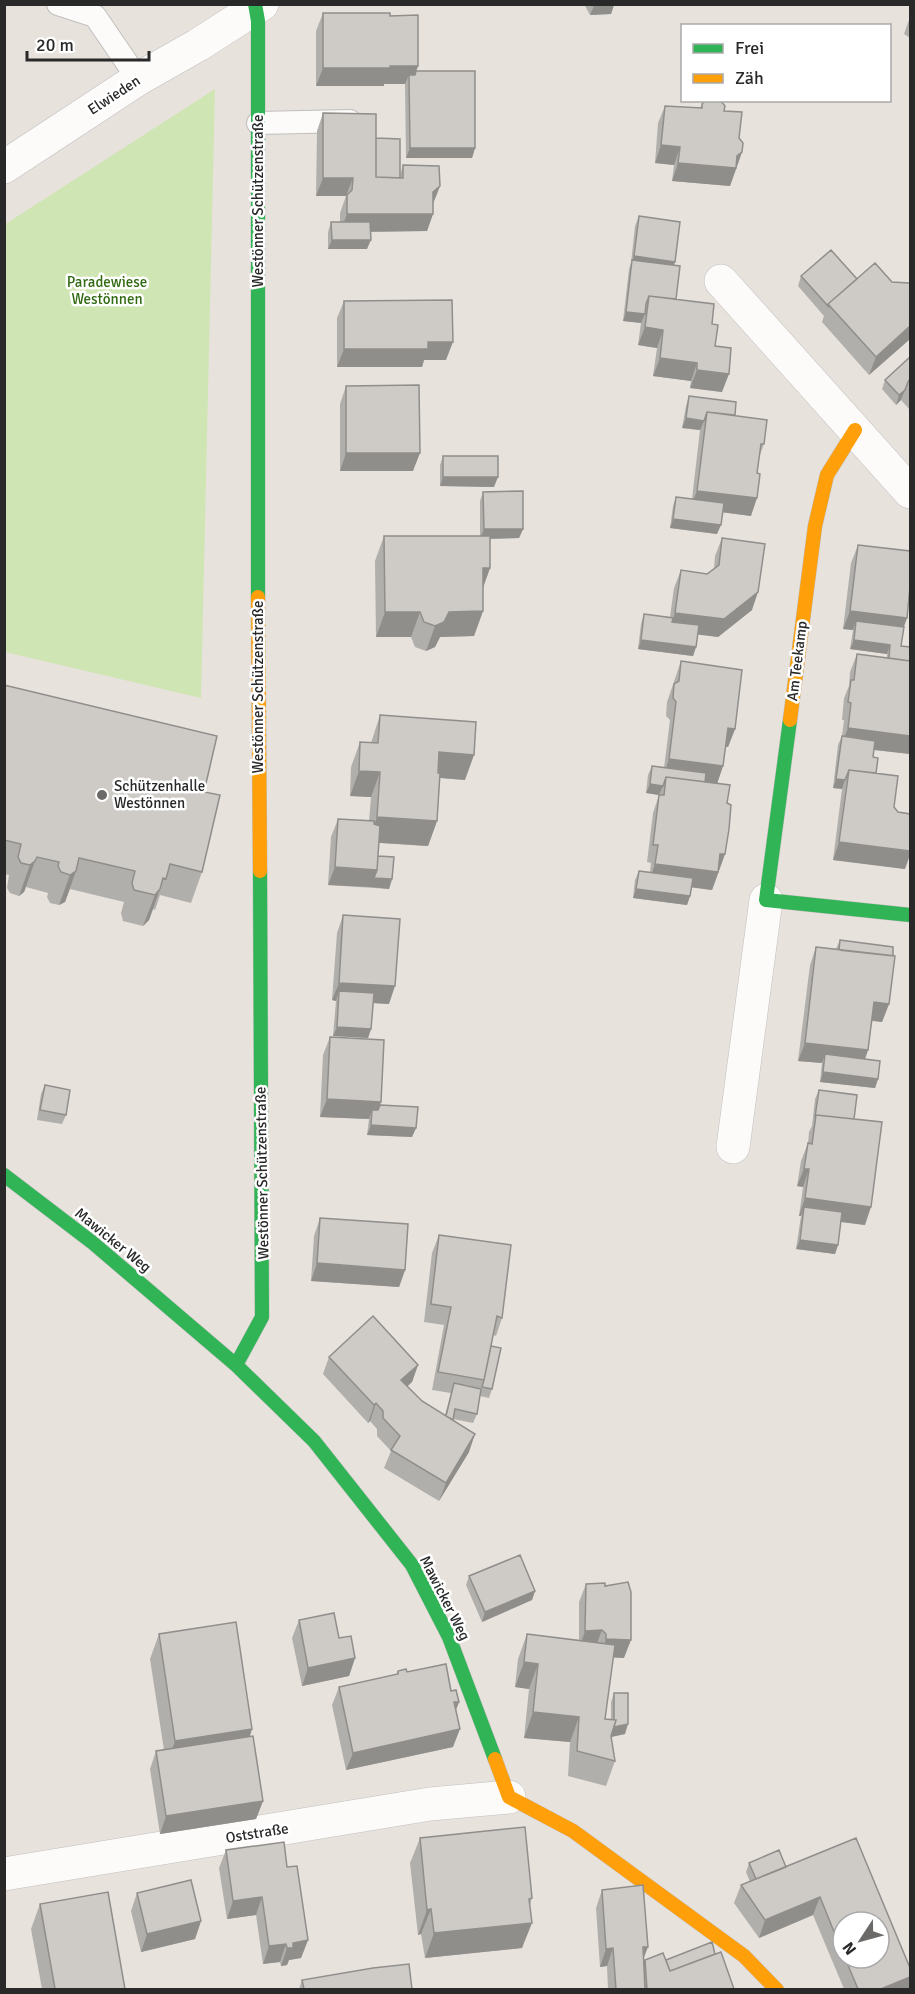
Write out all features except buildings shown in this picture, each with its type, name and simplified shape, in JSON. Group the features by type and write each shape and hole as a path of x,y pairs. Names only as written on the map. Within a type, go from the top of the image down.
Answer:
{"street":[{"name":"Elwieden","path":"4,167 138,79 198,45 258,6"},
{"name":"Westönner Schützenstraße","path":"236,1365 262,1317 257,522 258,6"},
{"path":"721,281 910,492"},
{"name":"Am Teekamp","path":"734,1147 815,526 827,475 855,430"},
{"path":"766,900 910,915"},
{"name":"Mawicker Weg","path":"4,1175 93,1243 236,1365 314,1441 412,1565 449,1637 509,1797"},
{"path":"509,1797 573,1831 744,1956 777,1989"},
{"name":"Oststraße","path":"4,1874 418,1806 509,1797"}],"lane":[{"path":"58,4 95,16 138,79"},
{"path":"258,123 376,121"}],"green space":[{"name":"Paradewiese Westönnen","path":"215,89 201,698 5,652 4,225"}],"traffic: fast":[{"path":"255,4 258,21 258,597"},
{"path":"790,720 766,900 910,915"},
{"path":"236,1365 262,1317 260,871"},
{"path":"4,1175 93,1243 236,1365 314,1441 412,1565 449,1637 495,1759"}],"traffic: slow":[{"path":"790,720 815,526 827,475 855,430"},
{"path":"258,597 260,871"},
{"path":"495,1759 509,1797 573,1831 744,1956 777,1990"}],"place":[{"name":"Schützenhalle Westönnen","path":"102,795"}]}
